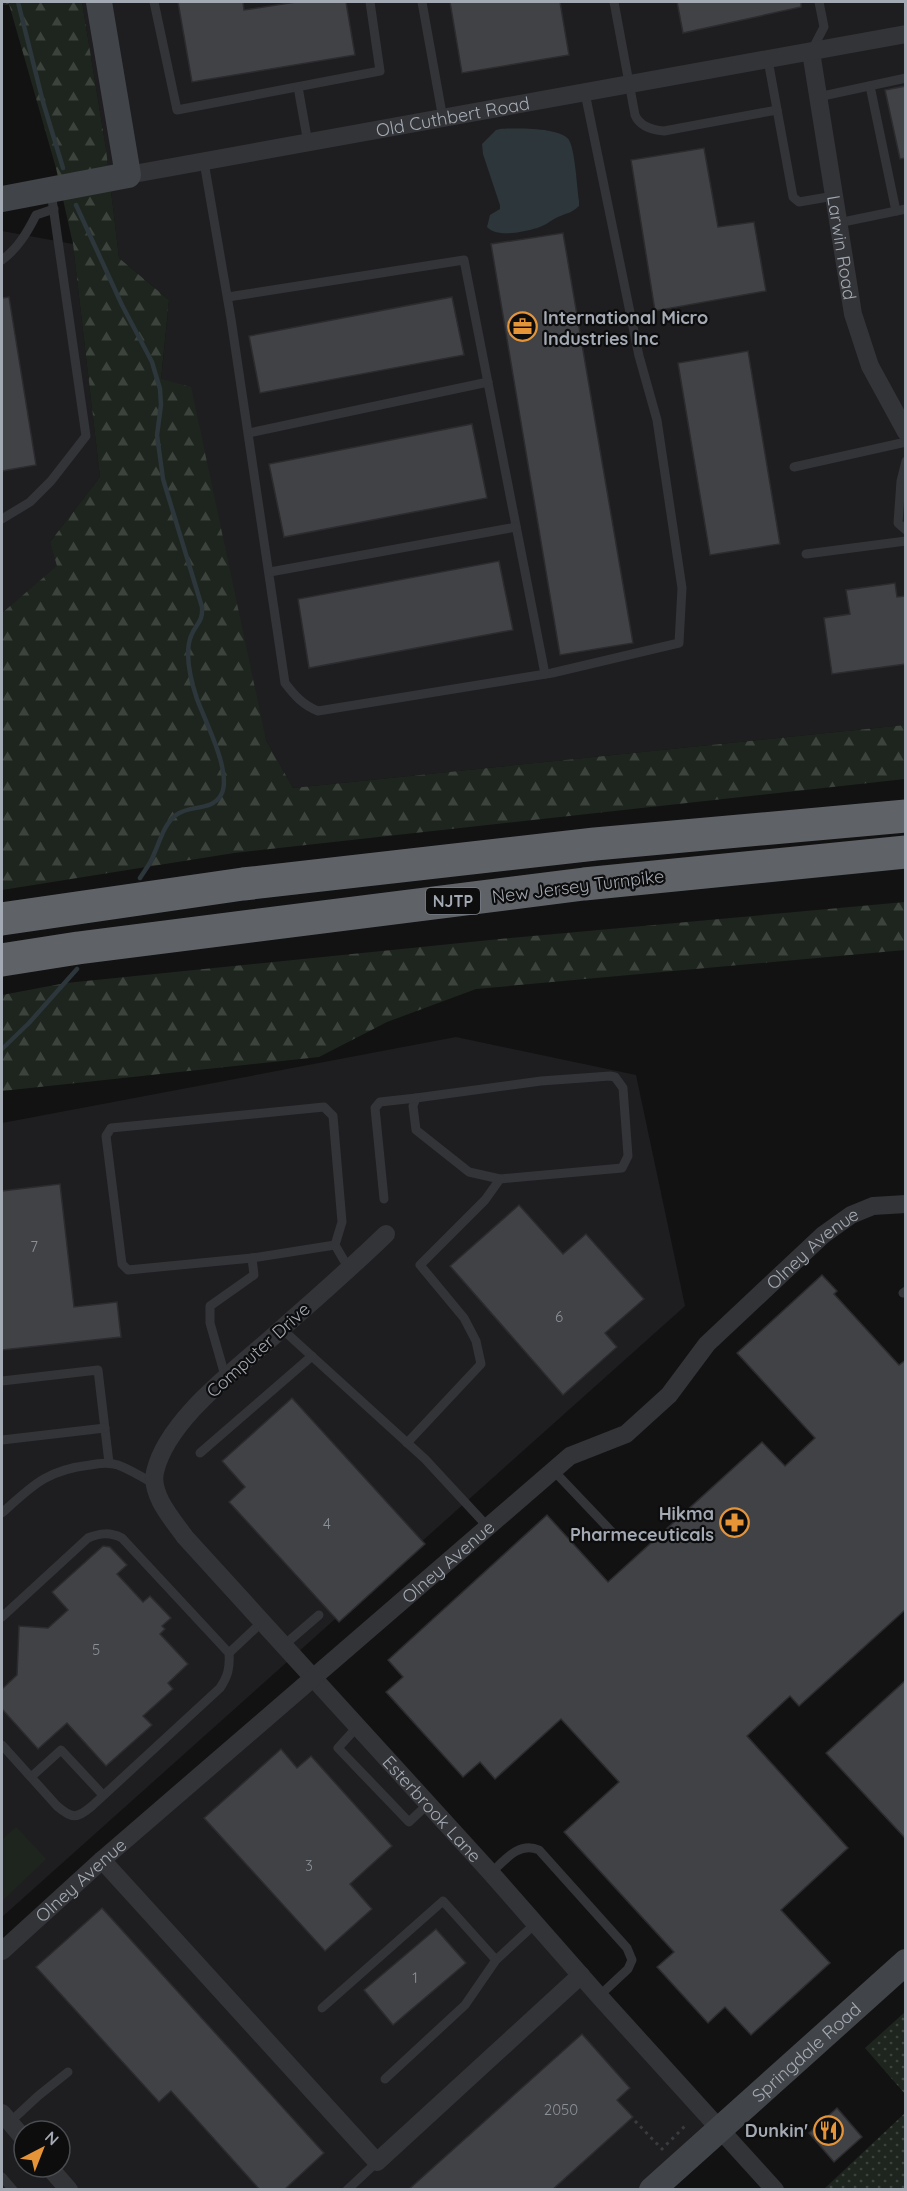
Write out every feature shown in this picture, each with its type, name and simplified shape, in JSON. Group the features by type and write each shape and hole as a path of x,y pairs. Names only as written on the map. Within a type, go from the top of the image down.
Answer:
{"highway":[{"name":"New Jersey Turnpike","path":"2,919 336,873 595,844 906,816"},
{"name":"New Jersey Turnpike","path":"2,960 78,948 584,884 906,852"}],"main road":[{"path":"99,2 128,175"},
{"name":"Old Cuthbert Road","path":"2,199 52,199 128,175"},
{"name":"Springdale Road","path":"652,2190 906,1962"}],"street":[{"name":"Old Cuthbert Road","path":"128,175 906,34"},
{"name":"Larwin Road","path":"811,52 853,314 870,366 906,432"},
{"name":"Olney Avenue","path":"2,1951 102,1860 553,1470 570,1456 626,1434 669,1395 706,1344 823,1234 851,1215 873,1206 906,1204"},
{"name":"Computer Drive","path":"156,1483 154,1474 163,1450 182,1421 386,1234"},
{"name":"Esterbrook Lane","path":"156,1483 158,1496 185,1537 775,2190"},
{"path":"102,1860 377,2162 581,1975"}],"lane":[{"path":"154,2 177,110 380,71 370,2"},
{"path":"422,2 442,118"},
{"path":"614,2 637,120 655,130 664,131 777,110"},
{"path":"811,52 824,27 819,2"},
{"path":"768,60 793,197 799,202 834,196"},
{"path":"818,97 906,78"},
{"path":"838,223 901,210 870,86"},
{"path":"298,87 308,143"},
{"path":"204,162 228,297 285,683 296,698 318,711 545,674 679,643 682,588 657,420 639,356 585,93"},
{"path":"2,260 10,254 27,233 36,215 52,199"},
{"path":"2,519 30,502 51,481 87,436 52,199"},
{"path":"228,297 464,260 545,674"},
{"path":"249,433 488,382"},
{"path":"795,467 906,442"},
{"path":"906,461 901,481 898,523 906,530"},
{"path":"270,572 516,527"},
{"path":"806,554 906,541"},
{"path":"384,1199 375,1108 380,1101 541,1081 615,1077 623,1088 628,1156 621,1168 501,1179 469,1172 416,1130 413,1106 416,1098"},
{"path":"335,1245 252,1258 128,1270 122,1264 106,1136 111,1128 324,1107 333,1116 342,1222 335,1245 349,1269"},
{"path":"407,1443 481,1364 476,1341 464,1318 420,1265 485,1200 501,1179"},
{"path":"226,1379 210,1323 210,1306 254,1275 252,1258"},
{"path":"282,1329 424,1459 488,1527"},
{"path":"200,1453 312,1356"},
{"path":"2,1381 98,1370 109,1464"},
{"path":"2,1440 105,1428"},
{"path":"2,1513 40,1480 56,1471 80,1466 119,1465 156,1483"},
{"path":"553,1470 611,1531"},
{"path":"2,1617 88,1538 104,1533 123,1538 229,1653"},
{"path":"283,1646 319,1615"},
{"path":"2,1745 66,1814 74,1817 84,1813 220,1688 228,1677 229,1653 262,1622"},
{"path":"357,1727 338,1748 409,1822 428,1804"},
{"path":"31,1777 61,1750 103,1795"},
{"path":"491,1873 516,1851 532,1846 539,1850 627,1948 632,1960 628,1969 599,1996"},
{"path":"322,2008 443,1901 496,1960"},
{"path":"385,2079 465,2005 496,1960 535,1924"},
{"path":"6,2118 68,2072"},
{"path":"346,2190 377,2162"},
{"path":"2,2177 13,2190"}],"path":[{"path":"635,2121 662,2149 686,2125"}],"shaded area":[{"path":"82,2 905,2 905,725 293,788 266,740 161,380 169,300 119,258 106,149"},
{"path":"500,129 548,131 569,140 574,160 579,206 572,212 555,218 543,226 525,231 504,233 487,227 490,215 500,209 500,205 483,154 482,144"},
{"path":"2,231 73,244 100,477 50,542 58,566 2,613"},
{"path":"456,1037 636,1075 685,1306 2,1917 2,1123"},
{"path":"312,1678 719,2128 652,2189 2,2189 2,1956"}],"green space":[{"path":"2,2 82,2 106,149 119,258 169,300 161,379 191,387 266,740 293,788 905,725 905,779 234,853 2,890 2,613 57,566 50,542 100,477 73,244 56,168 9,4 2,5"},
{"path":"905,902 905,950 476,989 387,1022 319,1057 2,1091 2,995 66,983 500,939"},
{"path":"16,1827 46,1859 2,1901 2,1840"},
{"path":"905,2012 905,2094 865,2048"},
{"path":"905,2113 905,2189 824,2189"}],"building":[{"path":"178,2 243,2 244,10 296,2 346,2 355,55 192,82"},
{"path":"450,2 560,2 569,55 462,73"},
{"path":"677,2 801,2 801,7 683,33"},
{"path":"906,86 906,158 900,159 885,90"},
{"path":"704,148 718,227 754,222 766,291 655,311 631,160"},
{"path":"563,233 633,643 560,655 491,244"},
{"path":"9,297 36,465 2,471 2,298"},
{"path":"452,297 464,355 260,393 249,336"},
{"path":"748,351 780,544 710,555 678,363"},
{"path":"472,424 487,498 284,537 269,464"},
{"path":"499,561 513,630 309,668 298,599"},
{"path":"895,583 897,597 906,596 906,664 832,674 824,618 850,614 846,590"},
{"path":"60,1184 74,1307 117,1302 121,1337 2,1350 2,1191"},
{"path":"519,1205 563,1254 586,1234 644,1299 605,1333 617,1347 563,1395 450,1266"},
{"path":"822,1275 837,1291 834,1294 899,1365 906,1360 906,1609 799,1706 790,1696 747,1736 848,1848 781,1910 830,1963 751,2035 725,2007 708,2023 657,1967 674,1952 564,1832 619,1782 561,1719 495,1779 480,1762 463,1777 386,1692 403,1677 388,1660 547,1515 608,1582 762,1442 785,1466 815,1438 737,1353"},
{"path":"292,1398 425,1544 339,1622 229,1502 245,1487 222,1461"},
{"path":"103,1546 110,1547 127,1565 117,1574 143,1602 150,1596 171,1618 162,1626 165,1629 160,1634 188,1664 168,1683 173,1689 143,1716 152,1725 106,1766 67,1723 38,1749 2,1709 2,1689 17,1675 19,1626 48,1628 68,1610 52,1592"},
{"path":"906,1680 906,1839 826,1753"},
{"path":"281,1749 297,1768 311,1756 392,1846 350,1884 372,1909 325,1951 204,1818"},
{"path":"102,1908 324,2153 284,2190 260,2190 171,2091 159,2102 36,1967"},
{"path":"436,1929 466,1963 393,2025 364,1990"},
{"path":"582,2034 630,2088 617,2100 633,2117 552,2190 408,2190"},
{"path":"837,2108 862,2137 834,2162 809,2133"}],"waterway":[{"path":"18,2 43,102 63,168"},
{"path":"76,205 122,305 152,362 160,389 161,405 157,435 163,479 202,607 200,620 189,643 189,668 197,699 221,761 223,774 224,786 217,800 212,804 182,812 168,823 140,878"},
{"path":"2,1049 29,1023 77,969"}],"place":[{"name":"International Micro Industries Inc","path":"522,327"},
{"name":"Hikma Pharmeceuticals","path":"735,1523"},
{"name":"Dunkin'","path":"829,2130"}]}
